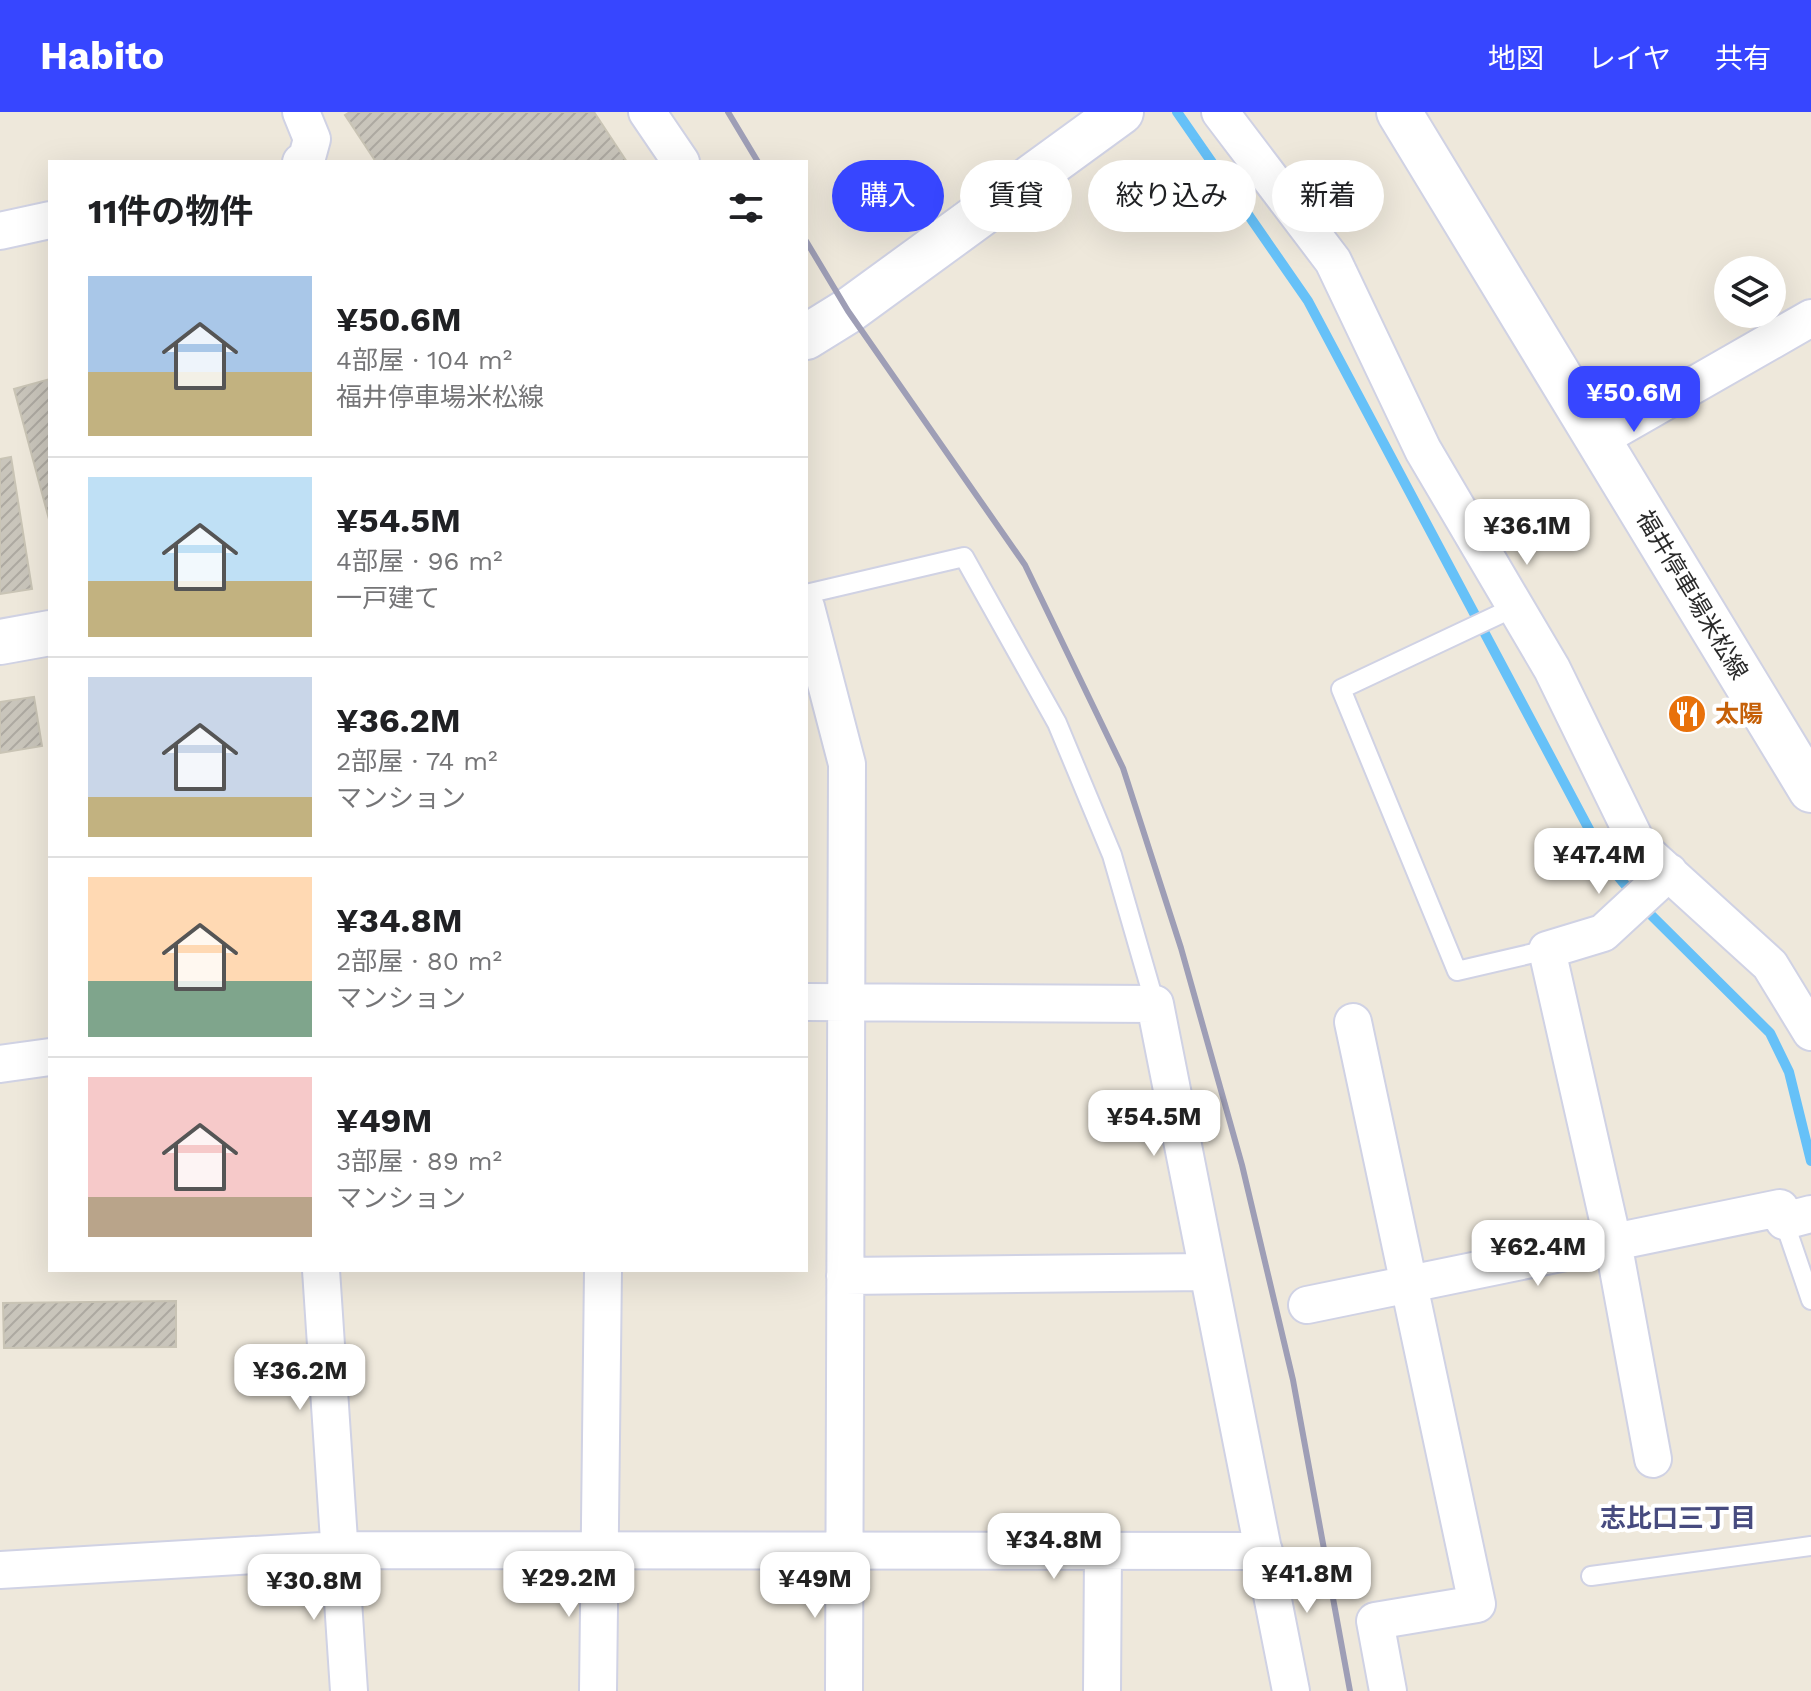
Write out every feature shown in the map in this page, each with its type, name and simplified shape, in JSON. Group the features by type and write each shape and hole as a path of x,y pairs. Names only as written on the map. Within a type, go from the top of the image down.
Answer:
{"main road":[{"path":"808,336 848,311 1121,112"},
{"name":"福井停車場米松線","path":"1399,112 1811,790"},
{"path":"0,642 48,633"}],"street":[{"path":"301,112 312,139 306,160"},
{"path":"647,112 680,160"},
{"path":"1220,112 1333,261 1423,450 1552,669 1638,845 1770,965 1811,1032"},
{"path":"0,231 48,220"},
{"path":"1598,440 1811,318"},
{"path":"808,615 847,764 849,1003 844,1691"},
{"path":"1653,1459 1613,1242 1547,950 1603,933 1669,872"},
{"path":"808,1002 1155,1004 1291,1691"},
{"path":"1353,1022 1477,1604 1375,1621 1388,1691"},
{"path":"0,1064 48,1057"},
{"path":"1307,1305 1780,1208 1798,1217"},
{"path":"321,1272 349,1691"},
{"path":"598,1691 603,1272"},
{"path":"845,1276 1207,1272"},
{"path":"0,1570 339,1550 1264,1551"},
{"path":"1102,1691 1103,1552"}],"lane":[{"path":"808,594 964,557 1057,723 1112,855 1155,1004"},
{"path":"1515,607 1341,689 1457,971 1547,950"},
{"path":"1798,1217 1811,1300"},
{"path":"1591,1576 1811,1546"}],"building":[{"path":"350,112 594,112 626,160 375,160 345,115"},
{"path":"48,380 48,516 14,389"},
{"path":"11,457 32,589 0,594 0,459"},
{"path":"34,697 42,746 0,753 0,702"},
{"path":"176,1301 176,1347 4,1348 3,1303"}],"waterway":[{"path":"1177,112 1308,301 1607,863 1647,911 1770,1033 1789,1072 1811,1161"}],"railway":[{"path":"728,112 757,160"},
{"path":"808,244 848,311 1025,565 1123,768 1181,948 1242,1165 1293,1380 1350,1691"}],"place":[{"name":"太陽","path":"1687,714"}],"district":[{"name":"志比口三丁目","path":"1678,1518"}]}
